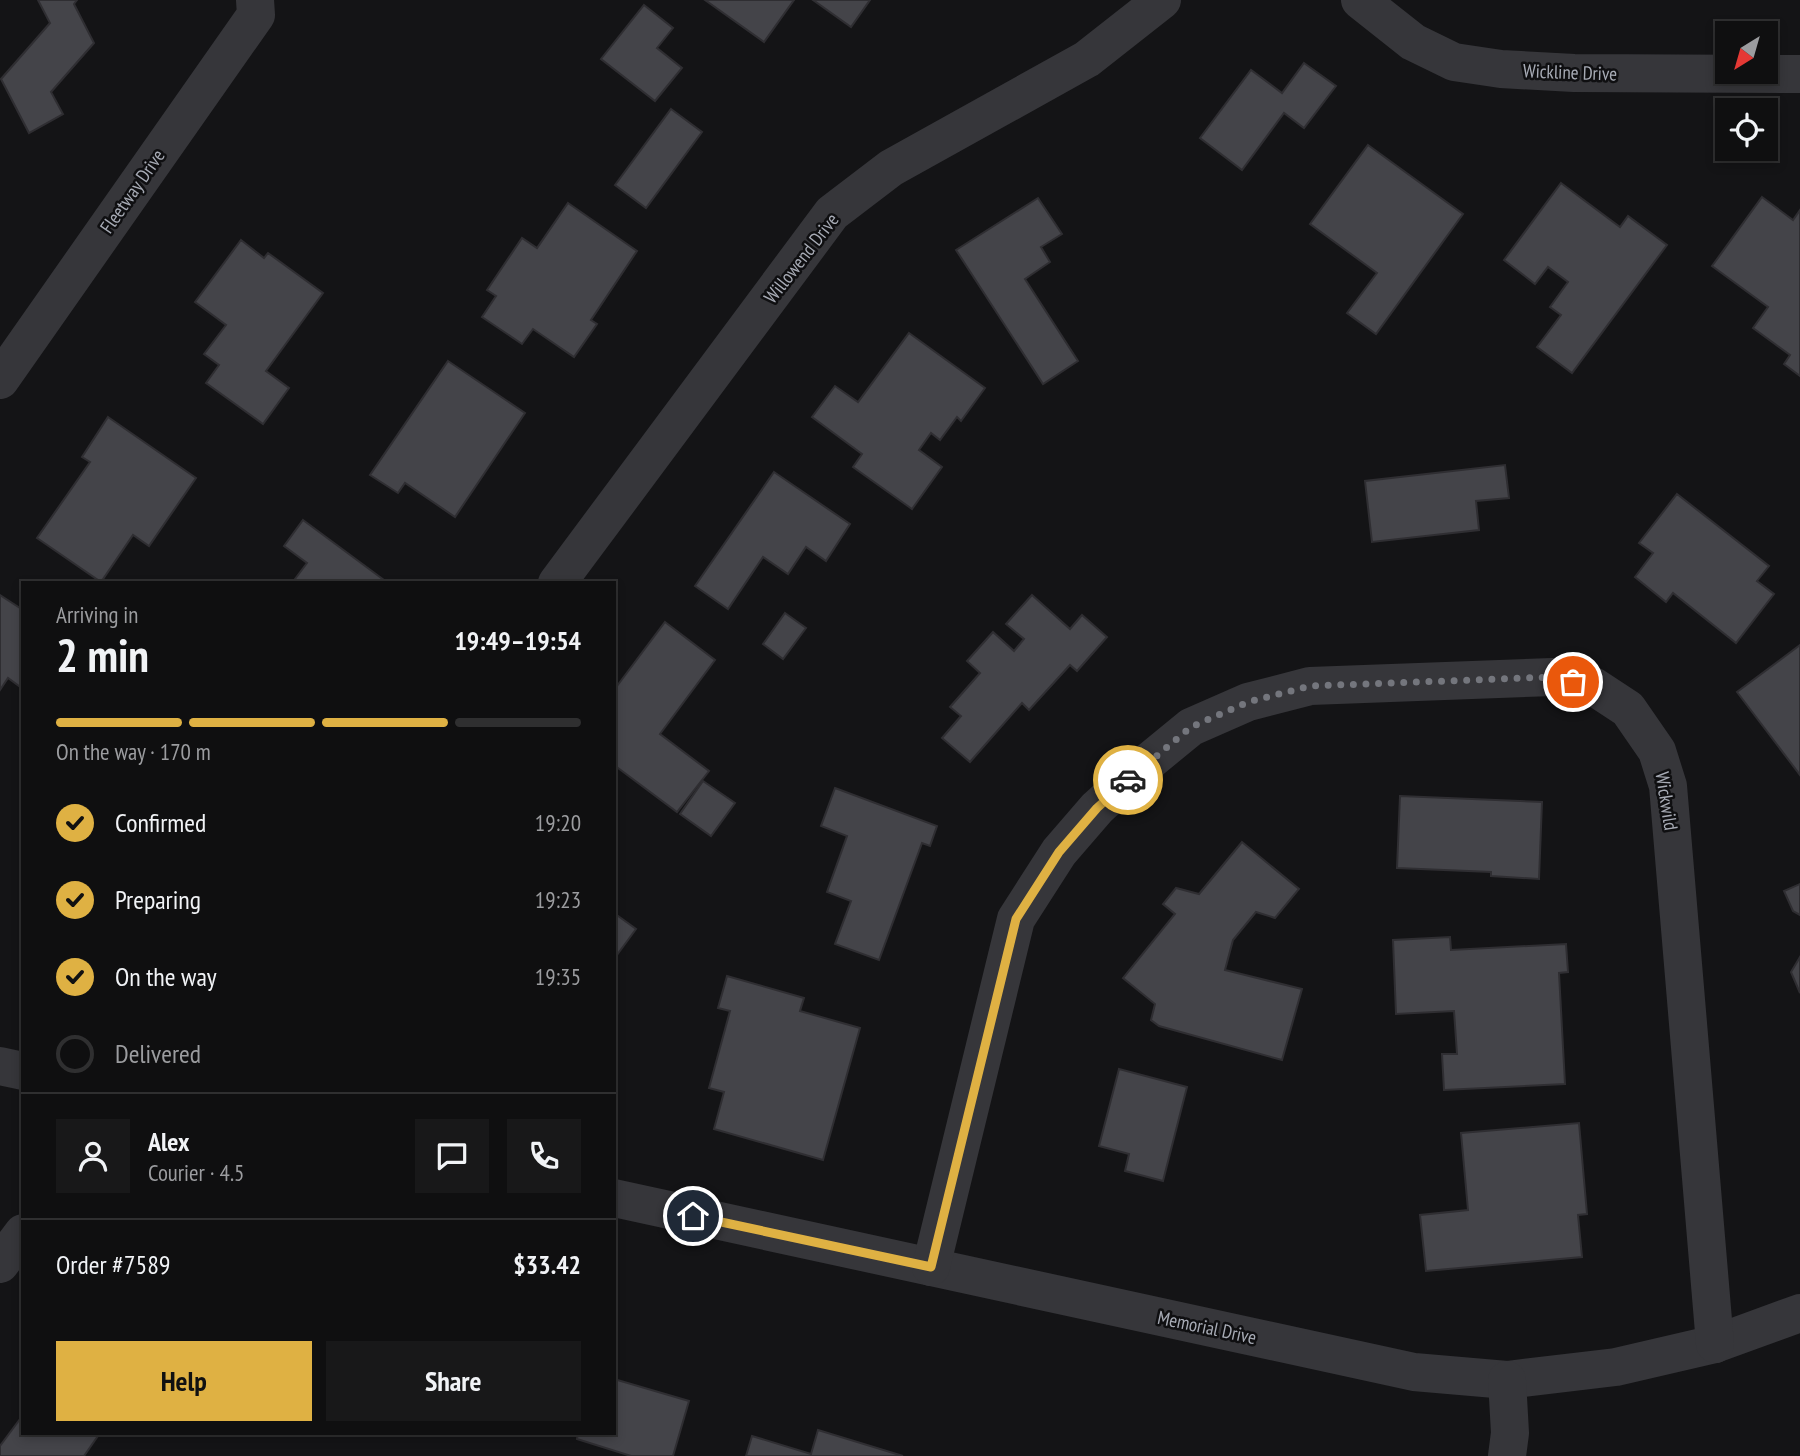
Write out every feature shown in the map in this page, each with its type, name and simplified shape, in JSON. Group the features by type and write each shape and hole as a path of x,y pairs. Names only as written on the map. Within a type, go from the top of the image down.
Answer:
{"street":[{"name":"Fleetway Drive","path":"0,380 256,15 255,0"},
{"name":"Willowend Drive","path":"558,581 832,213 891,168 1087,59 1162,0"},
{"name":"Wickline Drive","path":"1360,0 1413,42 1454,62 1501,69 1574,74 1800,74"},
{"name":"Wickwild","path":"931,1267 1016,919 1059,852 1097,808 1191,727 1248,702 1310,686 1553,677 1593,686 1628,709 1657,751 1668,786 1715,1344"},
{"path":"0,1066 21,1071"},
{"name":"Memorial Drive","path":"616,1198 1414,1372 1507,1380 1616,1367 1715,1344 1800,1313"},
{"path":"0,1264 21,1236"},
{"path":"1507,1380 1510,1433 1507,1456"}],"building":[{"path":"38,0 77,0 74,4 94,43 51,92 63,114 29,133 1,79 50,23"},
{"path":"705,0 794,0 764,42"},
{"path":"813,0 870,0 851,27"},
{"path":"644,5 673,28 657,48 682,68 655,101 601,59"},
{"path":"1304,63 1336,86 1304,128 1284,113 1242,170 1200,138 1251,70 1282,93"},
{"path":"671,109 702,132 646,208 615,185"},
{"path":"1368,145 1463,214 1376,334 1347,313 1377,273 1310,224"},
{"path":"1561,183 1620,227 1628,216 1667,245 1572,373 1537,347 1561,315 1550,307 1568,282 1548,267 1535,284 1504,260"},
{"path":"1762,197 1793,220 1800,210 1800,376 1784,364 1790,355 1753,328 1768,307 1712,266"},
{"path":"1038,198 1062,234 1041,247 1050,262 1025,279 1078,361 1043,384 956,250"},
{"path":"568,203 637,251 591,320 597,324 574,357 533,329 522,344 482,317 496,296 487,290 522,238 537,248"},
{"path":"241,240 264,258 268,253 323,293 266,371 289,388 263,424 206,383 219,365 204,354 226,325 195,302"},
{"path":"909,333 985,388 961,421 957,417 940,440 931,433 919,450 942,467 912,509 853,467 862,454 812,417 835,386 858,402"},
{"path":"448,361 525,413 455,517 405,483 398,493 370,475"},
{"path":"108,417 196,478 149,546 133,535 102,581 37,538 90,462 82,457"},
{"path":"1505,465 1509,498 1476,501 1479,530 1372,542 1365,481"},
{"path":"774,472 850,524 826,561 806,547 788,574 763,557 728,609 695,586"},
{"path":"1677,494 1769,566 1757,581 1774,594 1736,643 1673,593 1666,602 1635,577 1653,553 1639,543"},
{"path":"303,520 385,581 294,581 307,563 284,546"},
{"path":"0,595 21,609 21,688 8,678 0,690"},
{"path":"1032,595 1070,629 1082,615 1107,637 1077,671 1070,665 1029,710 1022,703 970,762 942,738 961,716 950,707 980,673 967,661 993,632 1014,651 1024,639 1006,624"},
{"path":"785,613 806,628 783,659 763,644"},
{"path":"665,622 715,660 660,734 709,771 677,812 616,766 616,687"},
{"path":"1800,645 1800,775 1737,692"},
{"path":"703,781 735,803 711,836 680,814"},
{"path":"835,788 937,826 930,846 922,843 879,960 835,944 851,901 827,892 847,836 821,826"},
{"path":"1400,796 1542,802 1539,879 1491,876 1491,872 1397,868"},
{"path":"1242,842 1299,889 1275,918 1256,912 1233,940 1225,970 1302,989 1282,1060 1159,1026 1151,1020 1155,1004 1123,978 1175,914 1163,904 1176,888 1199,894"},
{"path":"1800,884 1800,915 1793,911 1784,891"},
{"path":"616,914 636,929 616,956"},
{"path":"1450,937 1451,950 1566,944 1568,972 1559,973 1565,1084 1444,1090 1442,1054 1457,1054 1454,1011 1396,1014 1393,940"},
{"path":"1800,957 1800,993 1791,972"},
{"path":"727,976 804,998 800,1011 860,1028 823,1160 714,1129 724,1092 709,1088 730,1011 718,1008"},
{"path":"1119,1069 1187,1087 1163,1181 1125,1171 1129,1154 1099,1146"},
{"path":"1579,1123 1587,1214 1578,1215 1582,1257 1426,1271 1420,1215 1468,1210 1461,1133"},
{"path":"616,1380 689,1401 673,1456 631,1456 577,1439 578,1435 616,1435"},
{"path":"21,1418 21,1435 99,1435 84,1456 0,1456 0,1446"},
{"path":"818,1430 903,1456 746,1456 752,1436 811,1454"}],"way so far":[{"path":"1128,780 1191,727 1248,702 1310,686 1553,677 1573,682"}],"route":[{"path":"693,1216 931,1267 1016,919 1059,852 1097,808 1128,780"}]}
